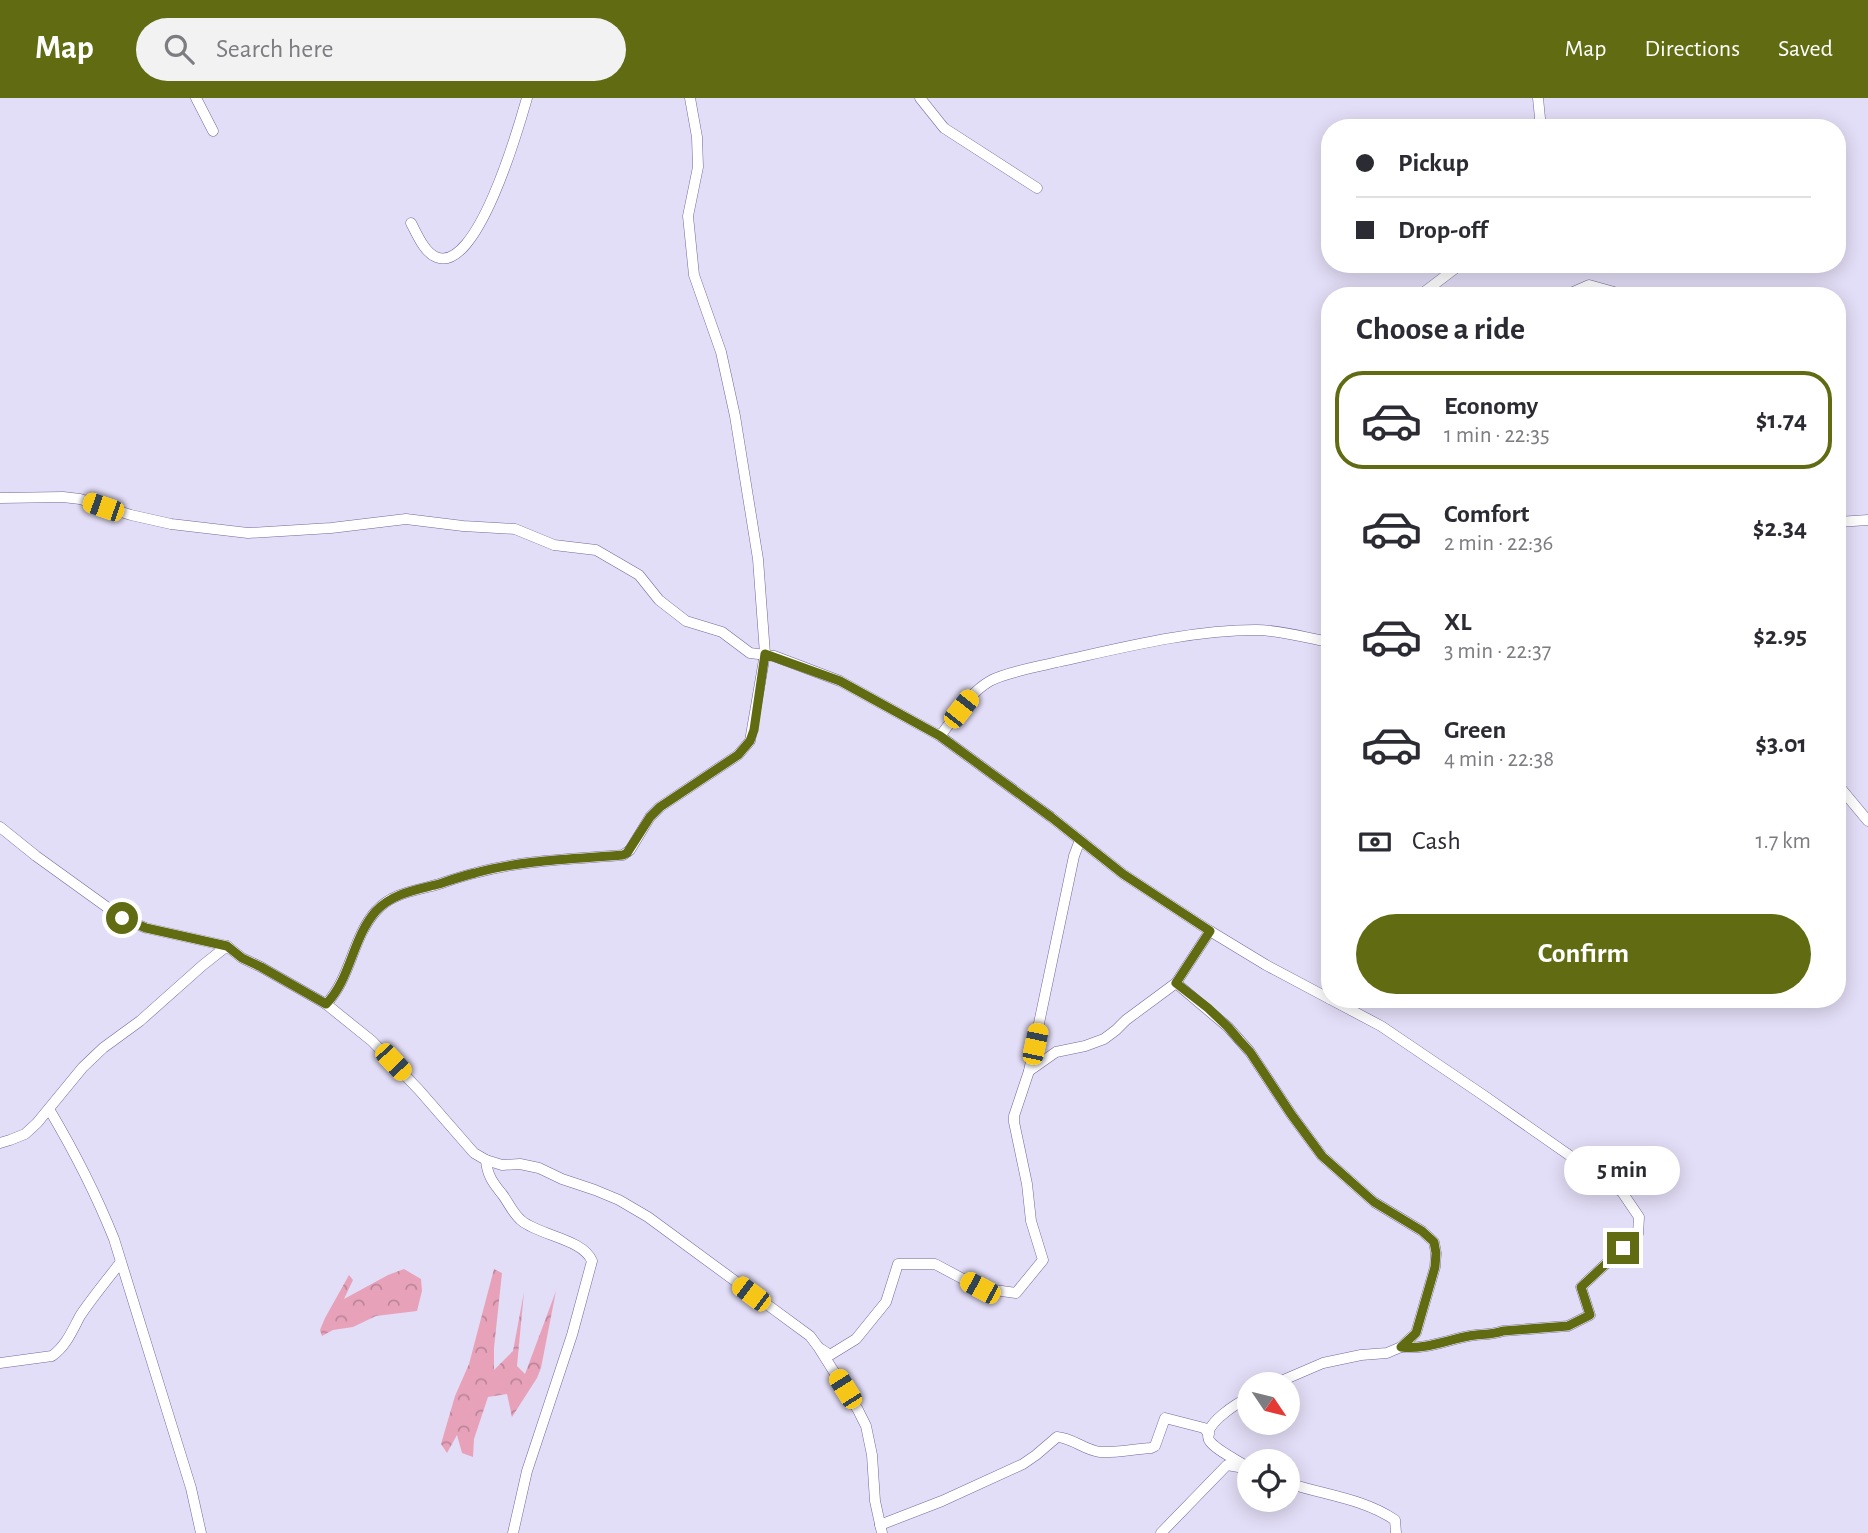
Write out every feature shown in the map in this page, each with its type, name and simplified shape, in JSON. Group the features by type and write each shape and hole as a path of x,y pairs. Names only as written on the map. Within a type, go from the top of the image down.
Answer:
{"street":[{"path":"196,98 213,131"},
{"path":"411,223 430,254 439,259 458,254 481,222 496,191 508,162 527,98"},
{"path":"326,1004 339,986 361,932 375,912 393,898 407,891 476,872 515,865 623,855 660,807 738,755 750,741 765,654 758,559 735,416 721,352 694,275 688,216 698,167 697,137 690,98"},
{"path":"920,98 944,128 1037,188"},
{"path":"1538,98 1541,119"},
{"path":"1431,287 1449,273"},
{"path":"0,498 80,499 170,524 248,533 331,528 406,519 515,529 554,545 596,550 639,575 659,600 686,621 722,632 750,653 765,654 840,681 940,736 1123,874 1210,931 1321,994"},
{"path":"1846,521 1868,520"},
{"path":"940,736 970,697 982,686 993,679 1038,667 1105,651 1200,634 1257,630 1321,641"},
{"path":"1846,795 1868,821"},
{"path":"0,827 122,918 146,928 227,946 242,958 326,1004 379,1048 474,1153 502,1165 520,1164 539,1168 620,1200 648,1217 800,1327 820,1348 866,1426 881,1529 1023,1464 1057,1437 1070,1439 1100,1452 1151,1448 1155,1446 1165,1418 1204,1428 1217,1448 1237,1460"},
{"path":"820,1348 831,1355 856,1339 886,1302 898,1264 935,1264 980,1288 1016,1293 1043,1260 1031,1221 1027,1184 1014,1122 1029,1071 1074,856 1080,840"},
{"path":"1029,1071 1056,1052 1104,1039 1176,983 1210,931"},
{"path":"0,1143 25,1134 83,1066 227,946"},
{"path":"1176,983 1228,1027 1250,1052 1322,1156 1374,1202 1422,1231 1434,1242 1435,1267 1416,1333 1401,1347 1387,1353 1323,1363 1300,1373"},
{"path":"1347,1008 1381,1026 1622,1192 1639,1217 1638,1234 1581,1287 1590,1315 1568,1326 1503,1331 1412,1348 1401,1347"},
{"path":"49,1109 78,1157 102,1210 191,1488 201,1533"},
{"path":"486,1160 491,1180 523,1222 576,1246 591,1257 592,1262 572,1335 527,1471 513,1533"},
{"path":"0,1363 52,1356 56,1353 68,1340 81,1315 120,1263"},
{"path":"1209,1434 1213,1424 1237,1405"},
{"path":"1161,1533 1227,1465 1237,1466"},
{"path":"1300,1487 1343,1497 1382,1511 1395,1520 1396,1533"}],"green space":[{"path":"404,1269 421,1279 422,1291 417,1311 376,1316 353,1327 333,1330 322,1336 320,1330 325,1318 349,1275 353,1280 344,1299"},
{"path":"494,1269 502,1273 494,1370 513,1351 524,1292 517,1366 525,1374 556,1291 541,1368 512,1417 507,1394 488,1397 474,1439 473,1457 462,1453 457,1435 447,1453 441,1444 455,1396 469,1364"}],"route":[{"path":"122,918 146,928 227,946 242,958 326,1004 339,986 361,932 375,912 393,898 407,891 476,872 627,853 642,828 660,807 738,755 750,741 765,654 840,681 940,736 1051,817 1123,874 1210,931 1176,983 1208,1008 1250,1052 1322,1156 1374,1202 1422,1231 1434,1242 1435,1267 1416,1333 1401,1347 1412,1348 1503,1331 1568,1326 1590,1315 1581,1287 1623,1248"}]}
